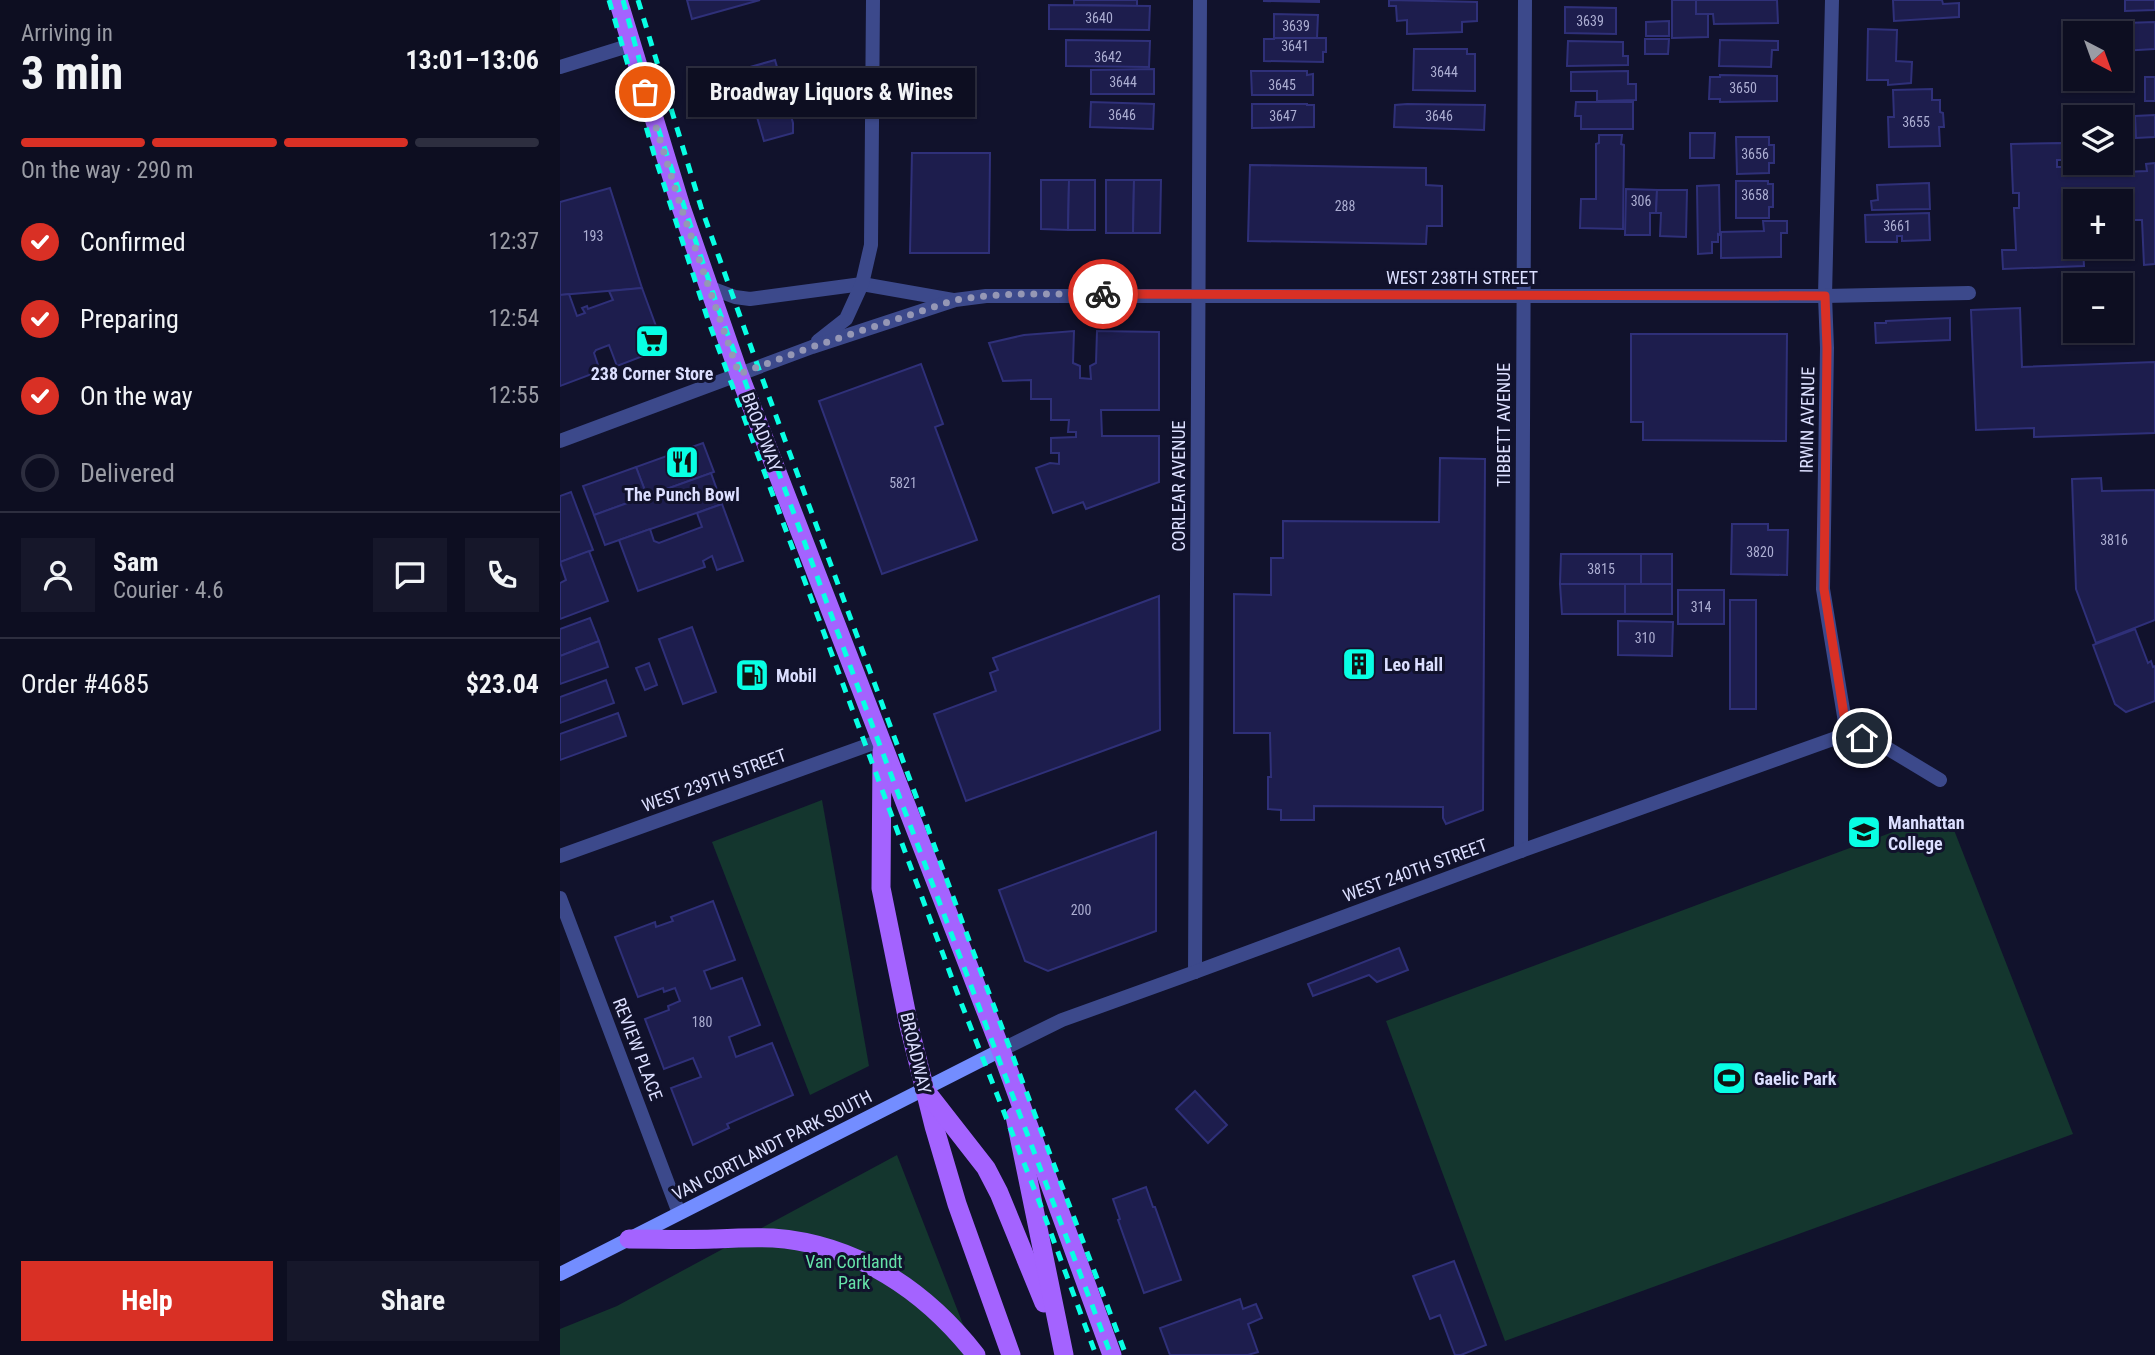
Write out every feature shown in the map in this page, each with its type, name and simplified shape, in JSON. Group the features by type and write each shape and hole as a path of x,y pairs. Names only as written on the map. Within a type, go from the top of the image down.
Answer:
{"main road":[{"name":"BROADWAY","path":"618,0 708,287 739,374 1001,1050 1112,1355"},
{"name":"BROADWAY","path":"882,740 881,888 909,1026 960,1213 1011,1355"},
{"name":"BROADWAY","path":"1001,1050 1063,1351"},
{"name":"VAN CORTLANDT PARK SOUTH","path":"560,1274 1001,1050"},
{"path":"925,1089 986,1168 999,1193 1063,1351"},
{"path":"628,1239 776,1238 821,1247 887,1274 916,1292 946,1320 976,1355"}],"street":[{"path":"812,347 846,319 862,284 871,245 873,0"},
{"name":"CORLEAR AVENUE","path":"1195,972 1200,0"},
{"name":"TIBBETT AVENUE","path":"1521,851 1525,0"},
{"name":"IRWIN AVENUE","path":"1832,0 1825,296 1827,348 1824,589 1847,734"},
{"path":"560,67 631,46"},
{"name":"WEST 238TH STREET","path":"708,287 735,297 750,299 862,284 955,300"},
{"name":"WEST 238TH STREET","path":"560,441 812,347 955,300 985,296 1825,296 1969,293"},
{"path":"1847,734 1877,742 1940,780"},
{"name":"WEST 240TH STREET","path":"1001,1050 1062,1020 1847,734"},
{"name":"WEST 239TH STREET","path":"560,856 882,740"},
{"name":"REVIEW PLACE","path":"560,898 679,1213"}],"green space":[{"path":"822,800 869,1066 810,1095 712,842"},
{"name":"Gaelic Park","path":"1925,820 1954,830 2073,1134 1505,1341 1386,1021"},
{"name":"Van Cortlandt Park","path":"897,1155 975,1355 560,1355 560,1329 617,1306"}],"building":[{"path":"687,0 760,0 692,19"},
{"path":"1074,0 1137,0 1137,6 1074,5"},
{"path":"1319,0 1319,2 1264,1"},
{"path":"1389,0 1477,2 1477,21 1462,22 1462,32 1407,34 1407,20 1397,21 1396,6 1389,6"},
{"path":"1672,0 1696,0 1696,14 1708,14 1708,37 1672,38"},
{"path":"1696,0 1777,0 1778,23 1714,24 1713,14 1696,14"},
{"path":"1893,0 1942,0 1943,4 1959,3 1959,17 1894,21"},
{"path":"2125,0 2155,0 2155,10 2125,11"},
{"path":"1049,5 1150,6 1149,30 1049,29"},
{"path":"1565,7 1616,8 1616,34 1565,33"},
{"path":"1274,14 1318,15 1317,38 1274,38"},
{"path":"1669,21 1669,36 1646,36 1646,22"},
{"path":"2155,22 2155,49 2133,50 2133,23"},
{"path":"1868,29 1897,30 1896,61 1912,62 1911,83 1888,85 1888,80 1867,80"},
{"path":"1326,38 1323,62 1264,61 1264,39"},
{"path":"1645,39 1669,39 1668,54 1645,54"},
{"path":"1066,40 1150,41 1149,67 1066,66"},
{"path":"1720,40 1778,41 1778,50 1772,50 1771,67 1719,66"},
{"path":"1568,41 1623,42 1623,56 1628,56 1628,65 1567,66"},
{"path":"1414,49 1467,49 1467,54 1475,54 1475,91 1413,90"},
{"path":"775,60 793,123 793,133 764,141 743,69"},
{"path":"1154,69 1154,94 1091,94 1091,70"},
{"path":"1251,71 1307,71 1307,75 1313,74 1313,95 1252,95"},
{"path":"1628,71 1628,84 1636,84 1636,100 1597,101 1597,91 1571,91 1571,72"},
{"path":"1777,76 1777,101 1720,102 1720,99 1709,99 1710,77"},
{"path":"2145,77 2155,77 2155,101 2145,101"},
{"path":"1932,89 1932,100 1940,100 1940,112 1943,113 1944,127 1939,127 1940,146 1889,147 1888,117 1894,117 1893,90"},
{"path":"1091,102 1154,104 1153,129 1090,127"},
{"path":"1576,102 1633,102 1633,129 1581,129 1581,116 1575,116"},
{"path":"1252,104 1314,105 1314,127 1252,128"},
{"path":"1395,105 1485,105 1484,130 1394,127"},
{"path":"2155,115 2155,137 2136,138 2135,116"},
{"path":"1690,133 1715,133 1714,158 1690,158"},
{"path":"1599,135 1622,135 1623,229 1580,228 1581,199 1596,199 1596,144 1599,143"},
{"path":"1736,137 1769,137 1769,145 1774,145 1774,163 1769,163 1769,173 1737,174"},
{"path":"2062,143 2063,160 2057,160 2057,167 2063,167 2063,175 2133,175 2133,172 2147,171 2146,164 2155,163 2155,264 2144,265 2142,220 2133,220 2133,189 2063,189 2063,259 2084,259 2084,266 2003,269 2002,250 2016,250 2014,208 2019,208 2019,193 2013,193 2011,144"},
{"path":"912,153 990,153 989,253 910,253"},
{"path":"1250,165 1426,168 1426,185 1442,186 1442,226 1427,226 1426,244 1248,241"},
{"path":"1041,180 1069,180 1068,230 1041,229"},
{"path":"1069,180 1095,180 1095,230 1068,230"},
{"path":"1106,180 1134,180 1133,233 1106,233"},
{"path":"1134,180 1161,180 1160,233 1133,233"},
{"path":"1736,181 1768,181 1768,184 1773,184 1773,207 1769,207 1769,218 1736,218"},
{"path":"1929,183 1930,209 1872,210 1871,201 1878,200 1877,185"},
{"path":"1719,185 1718,242 1712,242 1712,253 1698,254 1697,186"},
{"path":"610,188 642,288 560,295 560,202"},
{"path":"1626,189 1657,190 1656,213 1650,213 1650,235 1625,235"},
{"path":"1657,190 1687,190 1686,237 1660,236 1661,213 1656,213"},
{"path":"1929,213 1930,240 1902,241 1902,236 1897,236 1897,242 1866,242 1865,215"},
{"path":"1763,221 1787,221 1787,233 1781,233 1781,257 1721,258 1721,232 1764,231"},
{"path":"642,288 664,348 617,366 609,345 594,353 600,371 560,386 560,295 569,294 577,316 585,313 582,308 587,306 588,309 613,300 609,291"},
{"path":"2020,308 2022,367 2155,362 2155,433 2034,437 2034,428 1976,430 1971,310"},
{"path":"1950,318 1950,340 1876,343 1875,323"},
{"path":"1074,331 1073,363 1080,366 1080,378 1091,379 1090,366 1096,363 1097,331 1159,332 1159,410 1101,410 1102,436 1159,436 1159,482 1086,509 1083,502 1053,513 1036,468 1050,463 1059,464 1059,453 1051,453 1051,438 1076,437 1076,432 1068,432 1069,420 1051,420 1051,399 1031,399 1031,380 1003,381 989,343 1024,335"},
{"path":"1631,334 1787,334 1786,441 1643,440 1643,422 1631,422"},
{"path":"921,364 943,424 935,427 977,540 882,574 819,401"},
{"path":"703,443 714,472 647,496 636,467"},
{"name":"Leo Hall","path":"1440,458 1485,459 1483,810 1446,824 1443,807 1314,806 1314,820 1281,820 1281,810 1268,809 1268,777 1271,777 1270,733 1234,733 1234,594 1271,595 1271,558 1283,558 1283,521 1439,522"},
{"path":"636,467 647,496 594,515 583,486"},
{"path":"711,473 722,504 605,545 594,515"},
{"path":"2101,478 2102,491 2155,490 2155,620 2096,643 2076,589 2072,479"},
{"path":"571,492 593,550 560,562 560,496"},
{"path":"722,504 743,561 717,570 712,556 703,561 705,567 638,591 619,540 650,529 654,541 659,543 702,527 697,513"},
{"path":"1732,524 1768,524 1768,530 1788,530 1787,575 1731,574"},
{"path":"589,551 608,601 560,619 560,583 566,580 560,562"},
{"path":"1561,554 1641,554 1641,584 1560,584"},
{"path":"1641,554 1672,554 1672,584 1641,584"},
{"path":"1560,584 1625,584 1625,614 1562,614"},
{"path":"1625,584 1672,584 1672,614 1625,614"},
{"path":"1678,590 1724,590 1724,624 1678,624"},
{"path":"1159,596 1160,730 966,801 934,714 996,691 990,673 998,670 993,658"},
{"path":"1730,600 1756,600 1756,709 1730,709"},
{"path":"590,618 599,641 560,656 560,629"},
{"path":"1618,621 1673,622 1672,656 1618,655"},
{"path":"692,627 716,692 683,704 659,639"},
{"path":"2135,629 2148,663 2151,661 2153,667 2155,666 2155,701 2126,712 2115,704 2093,645"},
{"path":"599,641 608,667 560,684 560,656"},
{"path":"649,663 657,685 645,690 636,668"},
{"path":"606,680 614,703 560,723 560,697"},
{"path":"618,713 626,736 560,760 560,734"},
{"path":"1156,832 1156,931 1048,971 1025,961 999,890"},
{"path":"713,901 735,960 704,971 711,989 742,978 760,1025 729,1037 736,1057 772,1043 793,1095 727,1124 729,1128 693,1145 671,1088 701,1077 693,1058 664,1069 645,1019 669,1010 668,1006 680,1001 675,988 664,992 663,988 638,997 615,937 655,922 656,927 673,921 671,917"},
{"path":"1399,948 1408,970 1377,982 1369,975 1313,996 1308,984"},
{"path":"1195,1091 1227,1125 1208,1143 1176,1109"},
{"path":"1146,1187 1181,1280 1144,1293 1113,1199"},
{"path":"1454,1261 1486,1345 1461,1355 1455,1355 1440,1315 1430,1319 1413,1276"},
{"path":"1240,1299 1243,1309 1256,1304 1262,1318 1248,1324 1258,1352 1248,1355 1170,1355 1160,1328"}],"railway":[{"path":"609,0 654,154 708,320 960,1000 1096,1355"},
{"path":"623,0 658,128 718,308 862,698 1111,1355"},
{"path":"638,0 701,207 761,375 973,951 1126,1355"}],"way so far":[{"path":"645,92 681,207 739,374 955,300 1019,294 1103,294"}],"place":[{"name":"Broadway Liquors & Wines","path":"645,92"},
{"name":"238 Corner Store","path":"652,341"},
{"name":"The Punch Bowl","path":"682,462"},
{"name":"Leo Hall","path":"1359,664"},
{"name":"Mobil","path":"752,675"},
{"name":"Manhattan College","path":"1864,832"},
{"name":"Gaelic Park","path":"1729,1078"}],"route":[{"path":"1103,294 1825,296 1827,348 1824,589 1847,734 1862,738"}]}
